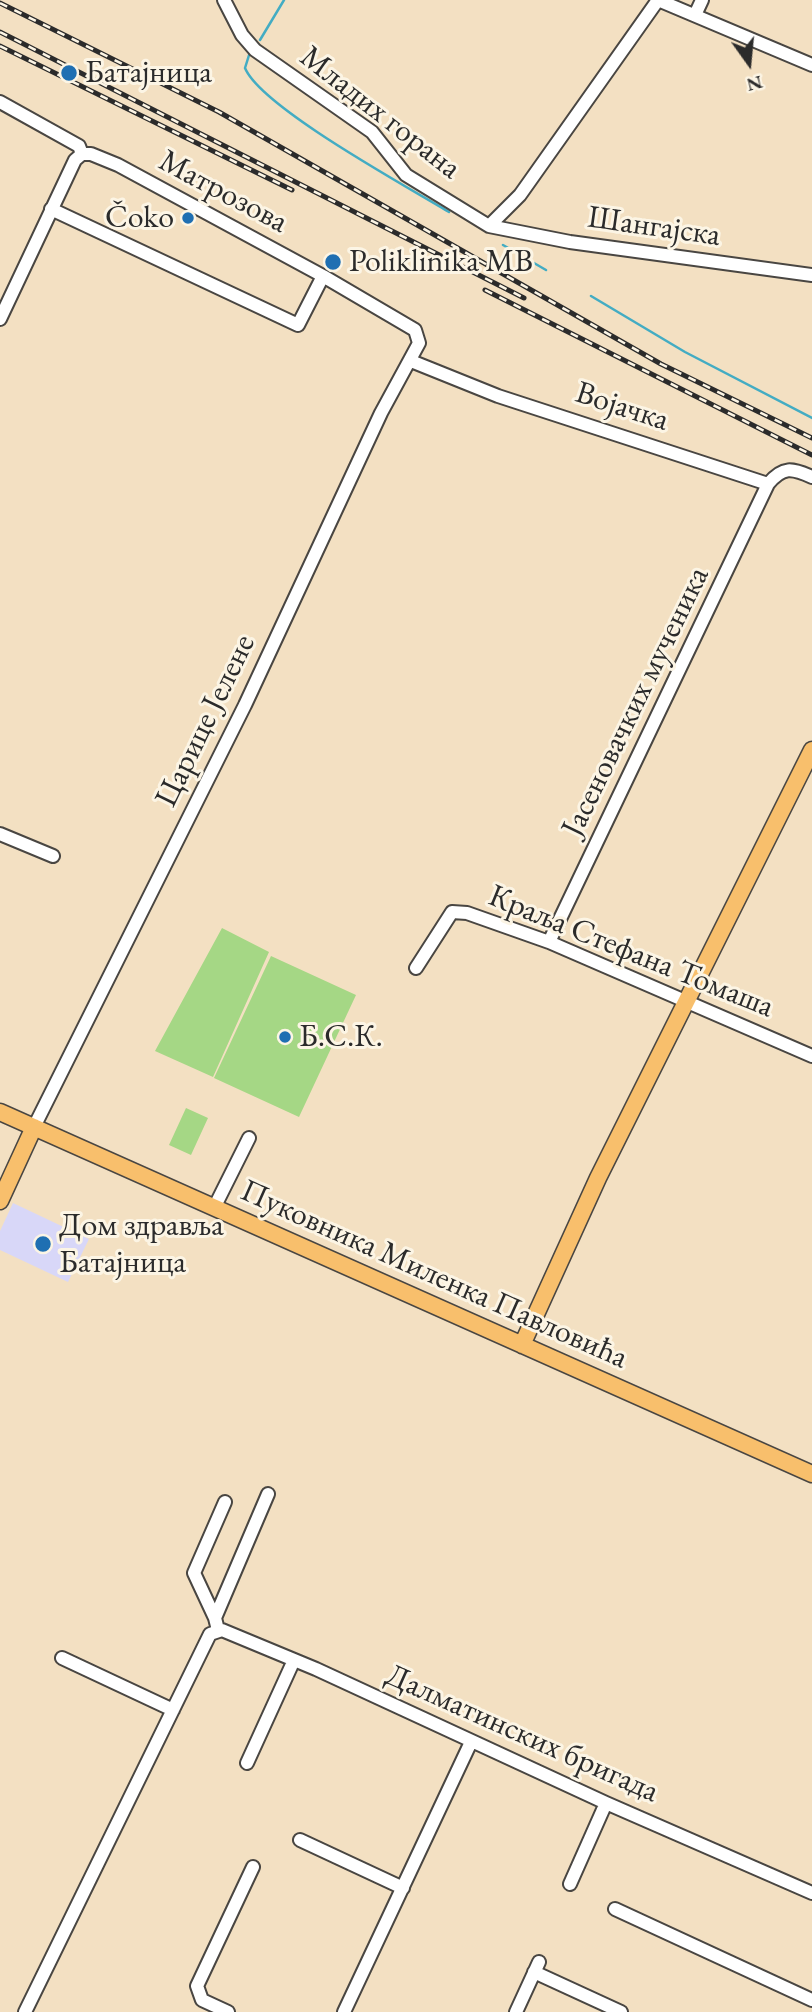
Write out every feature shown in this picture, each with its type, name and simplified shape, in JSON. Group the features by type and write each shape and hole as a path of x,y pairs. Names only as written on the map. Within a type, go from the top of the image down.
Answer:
{"main road":[{"path":"522,1345 686,1001 812,750"},
{"name":"Пуковника Миленка Павловића","path":"0,1112 812,1474"},
{"path":"0,1201 34,1127"}],"street":[{"name":"Младих горана","path":"224,0 242,35 255,50 372,132 406,175 489,226"},
{"path":"489,226 520,195 658,0 812,65"},
{"path":"695,15 702,0"},
{"name":"Матрозова","path":"0,102 79,146 82,154 91,154 118,165 323,276 406,324 419,337"},
{"path":"0,320 75,160 82,154"},
{"path":"51,209 298,325 323,276"},
{"name":"Шангајска","path":"489,226 558,240 812,275"},
{"name":"Царице Јелене","path":"34,1127 245,705 381,413 411,361 419,337"},
{"name":"Војачка","path":"411,361 498,396 768,484"},
{"path":"768,484 782,469 812,477"},
{"name":"Јасеновачких мученика","path":"549,942 768,484"},
{"path":"0,834 53,856"},
{"name":"Краља Стефана Томаша","path":"416,968 447,918 458,911 549,942 812,1056"},
{"path":"214,1208 248,1138"},
{"path":"25,2012 214,1628 268,1494"},
{"path":"214,1628 194,1573 225,1502"},
{"name":"Далматинских бригада","path":"214,1628 226,1630 294,1660 606,1803 812,1893"},
{"path":"62,1658 173,1710"},
{"path":"247,1763 294,1660"},
{"path":"344,2012 471,1742"},
{"path":"570,1884 606,1803"},
{"path":"300,1840 403,1888"},
{"path":"228,2012 202,2000 197,1986 253,1867"},
{"path":"615,1909 812,2000"},
{"path":"516,2012 537,1967 621,2012"}],"shaded area":[{"name":"Дом здравља Батајница","path":"13,1203 89,1239 68,1282 0,1250 0,1231"}],"green space":[{"path":"222,928 269,952 213,1077 155,1051"},
{"name":"Б.С.К.","path":"271,956 356,995 299,1117 214,1078"},
{"path":"186,1108 208,1118 191,1155 169,1145"}],"waterway":[{"path":"260,40 284,0"},
{"path":"250,52 245,68 257,84 278,103 337,145 449,212"},
{"path":"503,245 546,270"},
{"path":"591,296 685,352 812,418"}],"railway":[{"path":"0,3 219,112 661,364 812,438"},
{"path":"0,32 524,298"},
{"path":"0,46 292,190"},
{"path":"485,290 812,455"}],"place":[{"name":"Батајница","path":"69,73"},
{"name":"Čoko","path":"188,218"},
{"name":"Poliklinika MB","path":"333,262"},
{"name":"Б.С.К.","path":"285,1037"},
{"name":"Дом здравља Батајница","path":"43,1244"}]}
